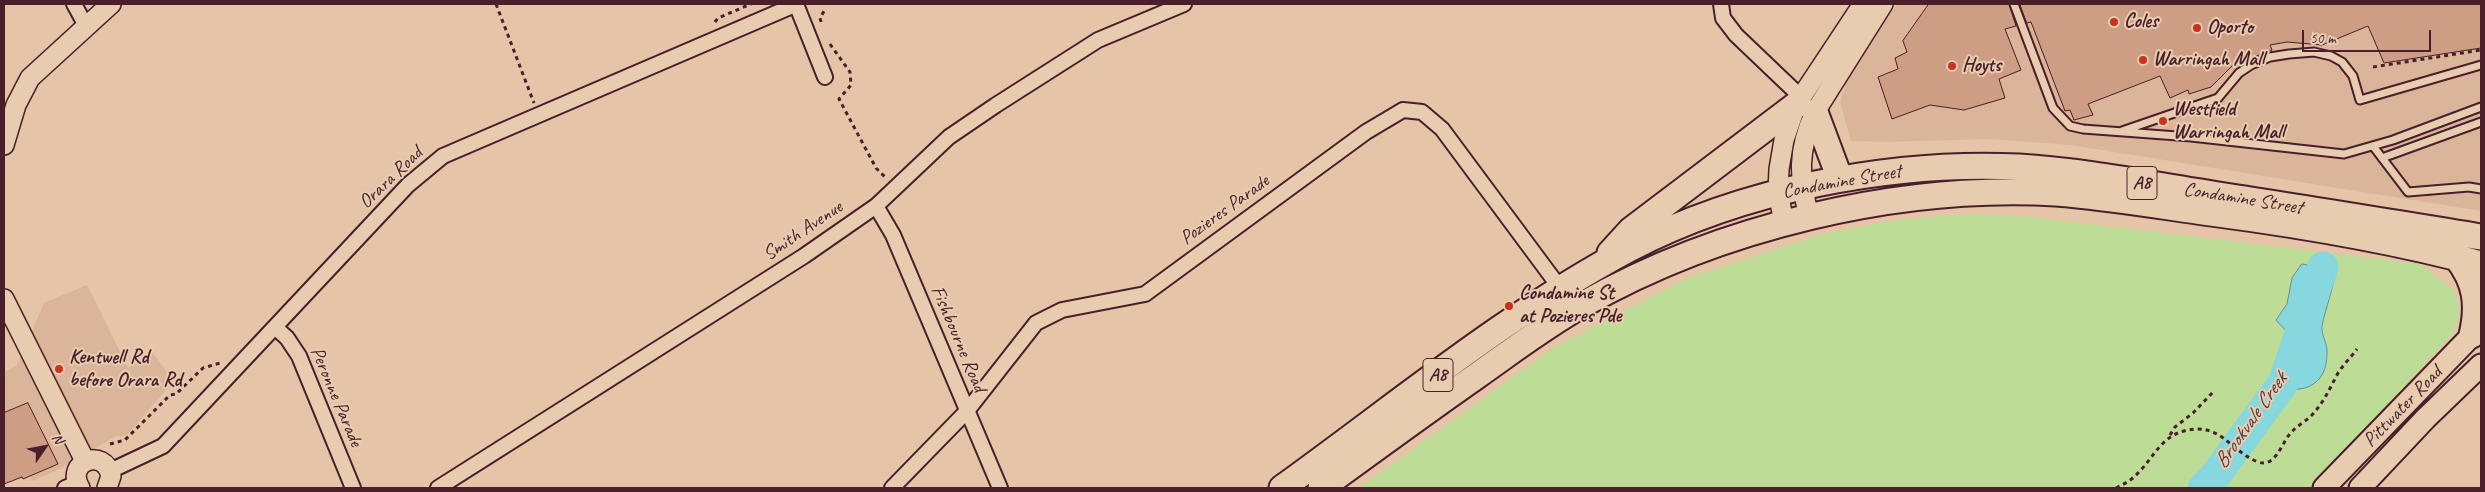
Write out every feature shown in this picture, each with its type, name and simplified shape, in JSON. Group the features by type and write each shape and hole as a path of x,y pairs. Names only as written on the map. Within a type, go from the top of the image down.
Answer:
{"highway":[{"path":"1596,267 1631,230 1804,105 1840,179"},
{"name":"Condamine Street","path":"1282,488 1499,330 1560,288 1596,267 1671,230 1790,190 1840,179 1931,168 2021,168 2109,178 2481,237"},
{"name":"Condamine Street","path":"1321,488 1538,332 1582,305 1669,262 1784,222 1880,203 1930,197 2025,192 2056,193 2263,220 2370,238 2481,264"},
{"path":"2457,258 2468,272 2476,300 2477,330"}],"main road":[{"path":"4,145 16,105 30,78 110,4"},
{"path":"1809,217 1790,190 1779,169 1784,140 1863,4"},
{"path":"1804,105 1883,4"},
{"path":"1784,222 1790,190"},
{"path":"4,299 86,461"},
{"name":"Pittwater Road","path":"2324,488 2477,330"},
{"name":"Pittwater Road","path":"2368,485 2432,412 2481,366"},
{"path":"74,487 76,473 86,461 102,462 108,480"}],"street":[{"path":"74,4 86,26"},
{"path":"797,4 825,77"},
{"name":"Orara Road","path":"108,480 162,446 408,185 443,156 797,4"},
{"name":"Smith Avenue","path":"438,488 804,256 876,206 949,137 996,105 1098,40 1184,4"},
{"path":"1720,4 1723,18 1736,35 1804,105"},
{"name":"Pozieres Parade","path":"892,488 967,411 1036,323 1062,310 1145,294 1366,132 1404,110 1422,112 1442,129 1560,288"},
{"name":"Fishbourne Road","path":"876,206 893,235 1000,488"},
{"name":"Peronne Parade","path":"275,327 287,338 299,356 353,488"},
{"path":"2357,454 2368,485"}],"lane":[{"path":"2014,4 2053,108 2061,119 2070,126 2082,129 2344,154 2373,146 2481,107"},
{"path":"2120,132 2218,98 2239,73 2251,65 2270,57 2314,52 2331,56 2342,62 2353,76 2360,100 2481,66"},
{"path":"2382,158 2406,151 2481,122"},
{"path":"2373,146 2408,192 2469,187 2481,189"}],"path":[{"path":"496,4 534,103"},
{"path":"821,25 820,18 824,11"},
{"path":"829,43 850,72 851,85 839,99 876,168 895,187"},
{"path":"2373,67 2481,50"},
{"path":"2170,435 2201,428 2216,432 2253,460 2262,464 2270,461 2279,453 2289,435 2311,416 2332,388 2338,372 2357,349"},
{"path":"2116,488 2138,473 2175,427 2193,413 2215,390"}],"shaded area":[{"name":"Westfield Warringah Mall","path":"1897,4 2481,4 2481,211 2071,145 1989,139 1887,142 1851,141 1840,102 1852,66"},
{"path":"87,285 128,368 152,352 174,381 126,436 116,436 60,469 32,481 4,417 4,372 17,366 44,303"}],"green space":[{"path":"1967,214 2031,217 2421,264 2454,290 2460,314 2452,335 2309,488 1359,488 1554,347 1686,279 1822,234 1896,220"}],"water":[{"path":"2302,264 2334,270 2332,289 2322,326 2327,348 2326,363 2323,373 2311,385 2303,388 2284,389 2273,386 2291,341 2289,334 2276,320 2287,304 2292,278"}],"building":[{"path":"1929,4 2009,4 2016,26 2005,29 2021,70 1999,79 2005,98 1964,110 1930,105 1892,119 1878,77 1898,69 1895,58 1907,52 1903,41"},
{"name":"Warringah Mall","path":"2020,4 2481,4 2481,48 2384,63 2368,26 2322,45 2287,42 2270,45 2272,50 2235,63 2211,87 2189,94 2188,90 2170,98 2160,76 2088,104 2093,115 2074,120 2070,110 2065,111 2031,22 2027,23"},
{"path":"28,403 58,464 23,479 22,477 4,484 4,413"}],"waterway":[{"name":"Brookvale Creek","path":"2203,488 2215,476 2283,383 2323,267"}],"place":[{"name":"Coles","path":"2114,22"},
{"name":"Oporto","path":"2197,28"},
{"name":"Warringah Mall","path":"2143,60"},
{"name":"Hoyts","path":"1952,66"},
{"name":"Westfield Warringah Mall","path":"2163,121"},
{"name":"Condamine St at Pozieres Pde","path":"1509,306"},
{"name":"Kentwell Rd before Orara Rd","path":"59,369"}]}
